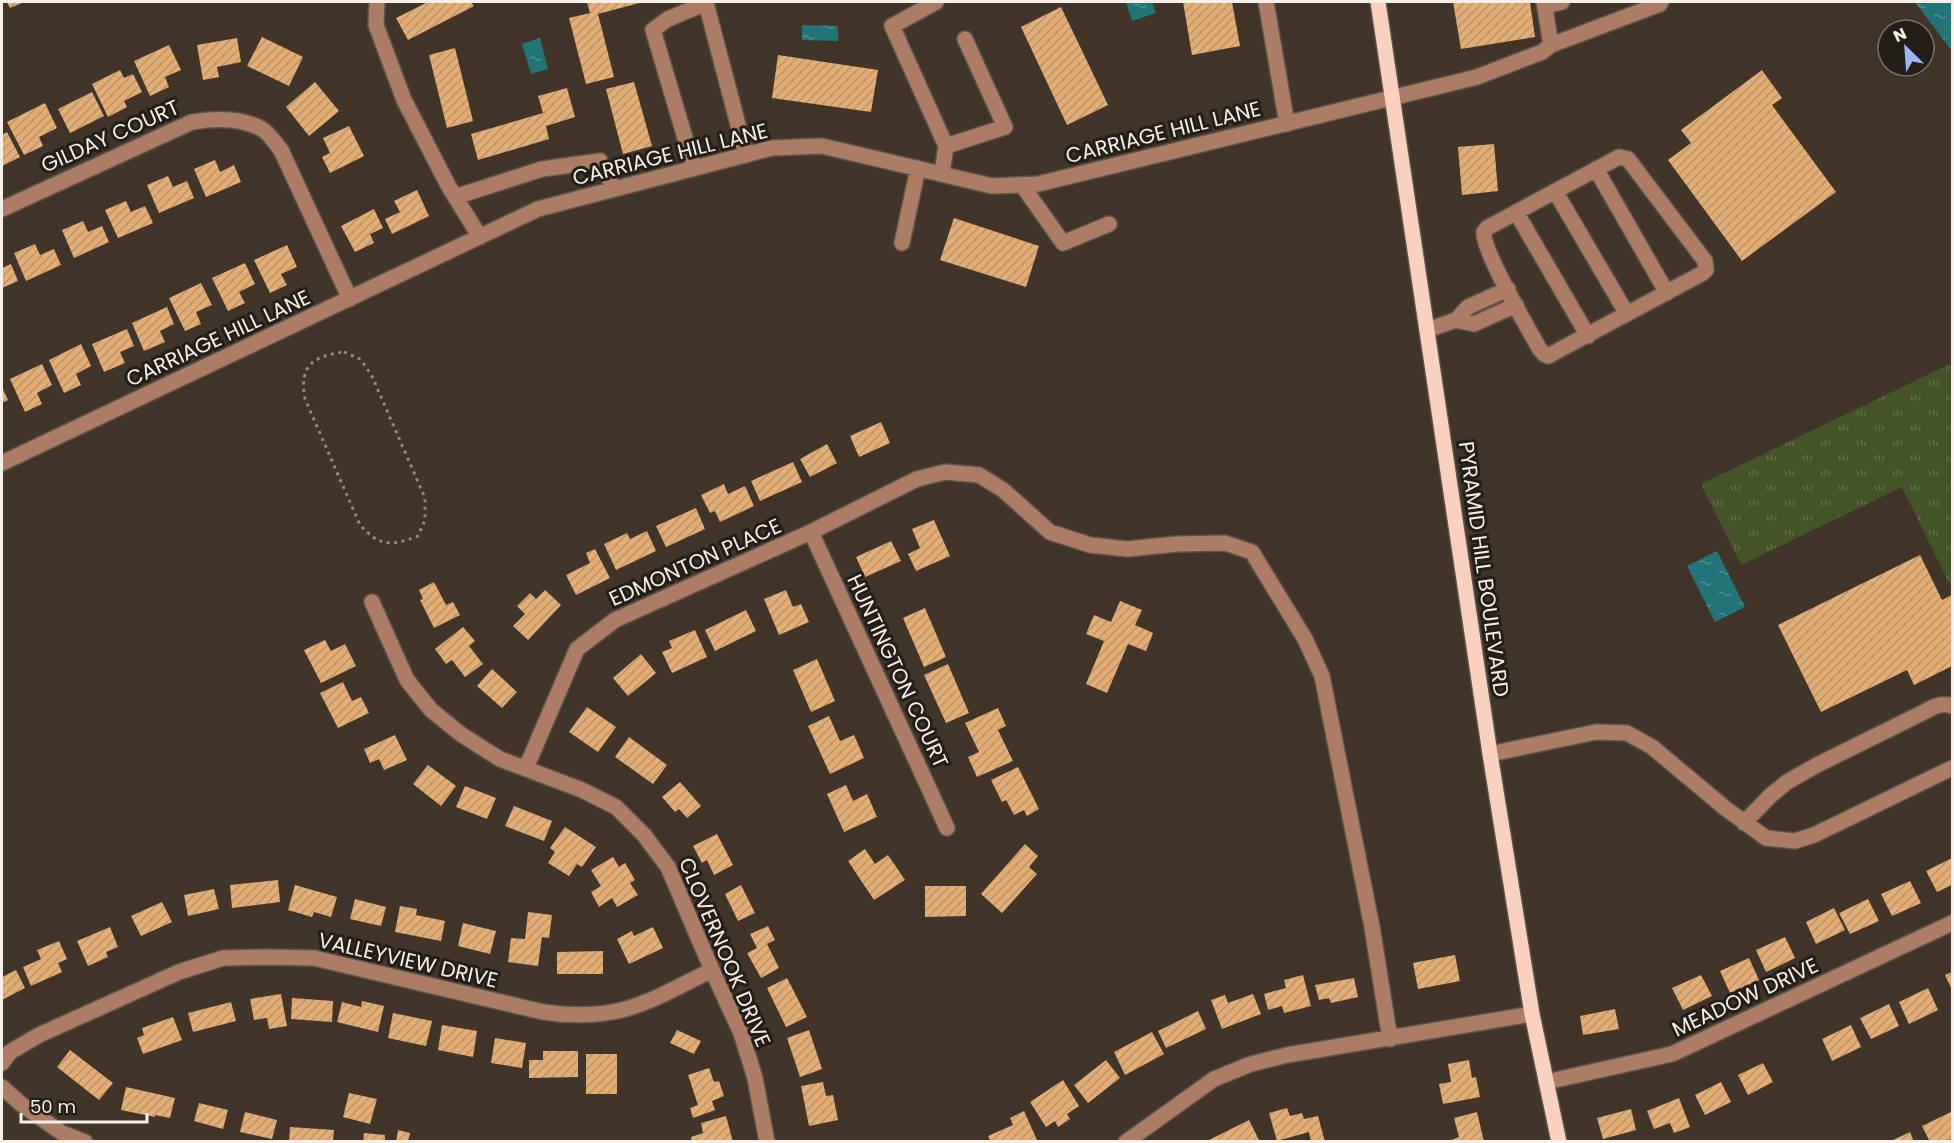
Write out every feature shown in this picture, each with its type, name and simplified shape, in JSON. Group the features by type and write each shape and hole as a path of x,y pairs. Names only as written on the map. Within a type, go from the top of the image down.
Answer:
{"main road":[{"name":"PYRAMID HILL BOULEVARD","path":"1378,2 1490,754 1532,1014 1559,1142"}],"street":[{"path":"377,2 376,25 404,100 455,197 480,237"},
{"path":"694,168 653,30 668,19 706,2 746,155"},
{"path":"936,2 892,26 946,146 942,173"},
{"path":"1266,2 1287,124"},
{"path":"1551,45 1545,4 1562,2"},
{"name":"CARRIAGE HILL LANE","path":"2,463 538,209 772,148 822,146 992,186 1038,184 1477,77 1661,2"},
{"path":"946,146 1005,127 965,39"},
{"name":"GILDAY COURT","path":"2,208 192,122 213,118 239,120 263,129 281,150 351,299"},
{"path":"1619,157 1628,159 1705,261 1706,270 1587,336 1548,356 1544,354 1486,245 1484,232 1487,228 1555,191 1619,157"},
{"path":"455,197 542,169 600,161 614,189"},
{"path":"902,243 918,168"},
{"path":"1596,169 1667,293"},
{"path":"1022,185 1063,243 1108,224"},
{"path":"1555,191 1627,314"},
{"path":"1516,212 1587,336"},
{"path":"1427,330 1456,320 1468,307 1508,289"},
{"path":"1456,320 1474,324 1516,305"},
{"name":"EDMONTON PLACE","path":"526,768 578,650 615,620 811,532 917,479 945,472 979,476 1004,490 1050,532 1090,545 1127,549 1177,544 1225,543 1252,552 1305,639 1322,676 1372,927 1389,1039"},
{"name":"HUNTINGTON COURT","path":"811,532 947,828"},
{"name":"CLOVERNOOK DRIVE","path":"372,602 407,680 431,710 462,735 500,759 582,790 616,807 644,835 668,867 741,1033 755,1078 767,1142"},
{"path":"1744,823 1770,796 1800,774 1939,705 1953,706"},
{"path":"1490,754 1596,732 1627,734 1652,747 1744,823 1766,838 1795,841 1814,835 1953,768"},
{"name":"MEADOW DRIVE","path":"1546,1082 1672,1054 1953,923"},
{"name":"VALLEYVIEW DRIVE","path":"2,1063 10,1052 39,1035 179,972 223,958 314,958 543,1012 566,1015 622,1010 712,970"},
{"path":"1126,1142 1214,1079 1251,1064 1287,1055 1532,1014"},
{"path":"2,1087 21,1104 62,1133 85,1142"}],"path":[{"path":"344,352 360,359 371,374 425,498 425,520 418,536 385,543 372,538 360,525 305,399 302,381 311,363 326,354 344,352"}],"green space":[{"path":"1950,364 1952,370 1952,581 1949,583 1902,487 1741,565 1701,484"}],"water":[{"path":"1126,2 1152,2 1156,13 1132,21"},
{"path":"1915,2 1952,2 1952,51 1936,30 1936,18 1927,18"},
{"path":"802,25 838,26 838,41 802,40"},
{"path":"540,38 548,69 531,74 522,44"},
{"path":"1717,551 1745,607 1715,622 1687,566"}],"building":[{"path":"7,2 24,2 10,8"},
{"path":"428,2 471,2 474,6 408,40 396,18"},
{"path":"587,2 643,2 598,14 614,77 586,84 569,18 590,13"},
{"path":"1183,2 1232,2 1240,46 1192,55"},
{"path":"1453,2 1530,2 1535,37 1461,49"},
{"path":"1061,7 1108,105 1067,125 1021,27"},
{"path":"262,37 303,57 289,86 247,66"},
{"path":"237,38 241,62 217,67 219,77 203,80 197,45"},
{"path":"169,45 181,70 165,77 169,87 150,96 134,61"},
{"path":"455,48 473,121 447,128 429,55"},
{"path":"778,55 878,70 871,112 772,98"},
{"path":"120,70 124,78 133,74 142,92 124,101 127,107 108,117 92,84"},
{"path":"1762,70 1782,98 1772,105 1836,192 1742,261 1668,160 1691,143 1681,130"},
{"path":"315,82 339,111 309,136 286,107"},
{"path":"634,82 652,146 623,154 606,89"},
{"path":"567,88 575,117 546,126 549,139 478,160 471,134 543,113 538,96"},
{"path":"92,92 104,116 70,133 58,109"},
{"path":"45,103 57,128 39,137 43,146 24,155 7,122"},
{"path":"349,126 364,156 330,173 322,157 330,153 323,138"},
{"path":"7,132 20,157 2,166 2,135"},
{"path":"1494,144 1498,191 1462,195 1458,147"},
{"path":"215,160 220,172 234,165 241,182 206,197 194,169"},
{"path":"168,176 173,187 187,181 194,198 159,213 147,185"},
{"path":"417,190 429,216 392,234 385,219 400,212 394,201"},
{"path":"126,201 131,212 145,206 153,223 118,238 105,210"},
{"path":"374,209 383,228 370,234 374,243 355,252 341,226"},
{"path":"954,218 1039,246 1026,287 940,260"},
{"path":"83,221 88,232 102,226 109,242 74,258 62,230"},
{"path":"35,244 40,255 54,249 61,265 26,281 14,253"},
{"path":"287,245 297,267 281,274 287,285 270,293 254,260"},
{"path":"245,263 255,284 239,292 245,303 228,311 212,278"},
{"path":"11,264 18,281 2,288 2,268"},
{"path":"201,283 212,305 196,312 201,324 185,331 169,298"},
{"path":"167,307 174,324 160,331 165,342 144,351 132,323"},
{"path":"127,329 134,346 120,352 125,363 104,372 92,344"},
{"path":"81,344 91,366 76,374 81,385 64,393 49,360"},
{"path":"42,364 52,385 37,393 42,404 25,412 10,379"},
{"path":"2,387 8,400 2,403"},
{"path":"881,422 890,443 859,457 850,436"},
{"path":"827,444 837,463 810,477 800,459"},
{"path":"793,462 802,482 760,501 751,481"},
{"path":"724,484 728,494 745,486 754,506 720,522 715,511 710,513 701,495"},
{"path":"696,508 705,529 666,547 656,526"},
{"path":"934,520 950,556 916,571 908,554 920,548 912,529"},
{"path":"647,531 656,551 616,570 604,544 627,533 630,539"},
{"path":"891,541 901,561 865,577 856,557"},
{"path":"595,549 610,578 576,595 566,575 590,563 586,553"},
{"path":"1920,555 1942,600 1952,595 1952,666 1914,685 1907,670 1821,712 1778,625"},
{"path":"434,582 446,605 453,602 460,615 434,628 420,600 423,599 419,590"},
{"path":"545,590 561,605 528,640 513,626 525,614 517,606 530,593 536,599"},
{"path":"786,590 793,607 801,604 809,622 779,635 764,599"},
{"path":"1120,601 1142,610 1135,625 1153,633 1146,651 1128,644 1107,693 1086,684 1104,641 1086,634 1094,615 1111,622"},
{"path":"925,608 946,657 924,667 903,618"},
{"path":"746,610 756,631 715,651 705,630"},
{"path":"463,627 475,641 469,646 483,664 465,677 452,660 446,664 435,649"},
{"path":"695,630 707,657 672,673 662,652 672,648 669,641"},
{"path":"325,640 331,651 345,644 356,666 321,683 304,650"},
{"path":"641,654 656,673 628,696 613,678"},
{"path":"817,659 835,701 811,712 793,670"},
{"path":"948,664 969,713 946,723 924,675"},
{"path":"492,669 517,692 502,708 477,686"},
{"path":"343,682 352,701 361,697 369,713 338,728 320,693"},
{"path":"587,707 616,727 598,752 569,732"},
{"path":"998,708 1006,726 998,730 1013,761 977,777 968,757 979,752 965,723"},
{"path":"829,716 840,741 854,735 864,758 830,774 808,726"},
{"path":"395,735 407,760 384,770 379,759 370,763 364,749"},
{"path":"629,737 667,765 653,784 615,757"},
{"path":"428,765 456,786 441,806 413,784"},
{"path":"1018,767 1039,809 1027,816 1024,810 1014,815 1006,800 1002,802 991,780"},
{"path":"680,782 701,806 687,818 679,809 675,812 662,797"},
{"path":"846,785 853,801 867,794 877,817 844,832 827,794"},
{"path":"465,786 496,798 487,819 456,807"},
{"path":"514,806 552,821 544,841 505,826"},
{"path":"565,827 596,847 582,867 577,864 569,876 548,863 555,852 550,848"},
{"path":"717,834 733,865 714,875 707,860 702,863 693,846"},
{"path":"1025,844 1038,856 1029,867 1037,874 1002,913 981,894"},
{"path":"865,849 875,864 888,855 905,880 874,900 848,861"},
{"path":"613,857 619,867 625,863 635,880 630,883 638,895 617,907 612,898 599,907 591,892 601,886 591,870"},
{"path":"1952,858 1952,885 1937,892 1926,871"},
{"path":"278,880 280,902 232,908 230,885"},
{"path":"1910,881 1921,903 1892,916 1881,894"},
{"path":"295,885 337,897 331,917 314,912 312,917 288,910"},
{"path":"741,885 755,913 738,921 725,894"},
{"path":"925,886 966,886 966,916 925,917"},
{"path":"214,889 219,909 188,916 184,895"},
{"path":"355,899 386,907 381,926 350,919"},
{"path":"1868,899 1879,921 1850,934 1839,913"},
{"path":"162,902 172,922 141,936 131,916"},
{"path":"400,906 417,909 416,915 445,921 441,941 395,932"},
{"path":"1834,908 1845,930 1816,944 1806,922"},
{"path":"528,912 552,915 549,938 542,937 538,966 508,962 511,938 525,939"},
{"path":"463,923 496,931 490,954 458,946"},
{"path":"768,926 775,940 767,944 779,968 761,978 747,953 757,948 750,934"},
{"path":"110,927 118,947 106,952 108,957 88,966 77,941"},
{"path":"653,927 663,948 629,964 617,939 632,931 634,936"},
{"path":"1785,937 1795,958 1766,972 1756,950"},
{"path":"59,941 67,959 58,963 62,972 31,986 23,967 41,959 37,950"},
{"path":"603,951 603,974 557,974 557,952"},
{"path":"1455,955 1460,981 1418,989 1413,963"},
{"path":"1749,958 1759,980 1730,993 1720,971"},
{"path":"16,970 25,988 2,1000 2,977"},
{"path":"1952,972 1952,990 1945,975"},
{"path":"1303,975 1311,1006 1284,1013 1282,1006 1268,1010 1264,994 1286,988 1284,980"},
{"path":"1701,975 1712,996 1683,1010 1672,988"},
{"path":"787,978 807,1017 786,1027 767,988"},
{"path":"1354,978 1358,997 1331,1003 1329,998 1319,1000 1315,985"},
{"path":"1928,988 1938,1010 1909,1024 1899,1002"},
{"path":"281,994 287,1026 269,1029 267,1018 254,1020 250,999"},
{"path":"1253,994 1261,1014 1222,1029 1211,1000 1225,995 1228,1003"},
{"path":"292,998 333,1001 332,1022 291,1019"},
{"path":"362,1001 384,1006 378,1032 337,1022 342,1002 361,1007"},
{"path":"231,1002 236,1021 193,1032 188,1013"},
{"path":"1889,1004 1899,1026 1871,1039 1860,1018"},
{"path":"1615,1009 1619,1029 1583,1035 1580,1016"},
{"path":"1198,1011 1206,1029 1166,1048 1158,1031"},
{"path":"393,1013 432,1021 426,1046 388,1038"},
{"path":"173,1017 182,1040 143,1054 137,1038 144,1035 142,1028"},
{"path":"442,1025 477,1031 473,1057 438,1050"},
{"path":"1851,1025 1861,1047 1832,1061 1822,1039"},
{"path":"677,1030 701,1041 694,1054 670,1043"},
{"path":"809,1030 822,1069 800,1077 787,1038"},
{"path":"1152,1032 1164,1054 1125,1075 1114,1052"},
{"path":"495,1038 526,1043 522,1068 491,1063"},
{"path":"70,1050 113,1083 99,1100 57,1067"},
{"path":"543,1051 578,1051 578,1077 529,1078 529,1060 543,1060"},
{"path":"586,1054 617,1054 617,1094 586,1094"},
{"path":"1106,1060 1120,1078 1088,1103 1074,1085"},
{"path":"1469,1060 1472,1078 1476,1077 1480,1097 1443,1104 1439,1084 1451,1082 1448,1064"},
{"path":"1763,1063 1773,1082 1748,1095 1738,1075"},
{"path":"709,1068 714,1082 719,1081 724,1096 712,1101 715,1110 693,1118 690,1108 698,1105 688,1075"},
{"path":"1063,1080 1079,1106 1067,1114 1070,1119 1058,1127 1055,1121 1046,1127 1030,1102"},
{"path":"823,1082 826,1096 833,1095 838,1120 809,1126 801,1086"},
{"path":"1721,1082 1731,1102 1705,1115 1695,1095"},
{"path":"126,1087 175,1098 170,1118 121,1110"},
{"path":"349,1093 377,1099 370,1124 343,1117"},
{"path":"1679,1098 1690,1127 1674,1133 1670,1123 1654,1129 1647,1111"},
{"path":"199,1103 228,1110 223,1129 194,1121"},
{"path":"1287,1108 1290,1116 1302,1113 1304,1119 1318,1116 1325,1142 1311,1142 1309,1132 1277,1141 1269,1113"},
{"path":"1631,1109 1636,1130 1603,1139 1597,1118"},
{"path":"1024,1111 1037,1140 1033,1142 991,1142 988,1136 1013,1125 1010,1118"},
{"path":"245,1112 277,1120 272,1139 240,1132"},
{"path":"1477,1112 1484,1142 1446,1142 1459,1137 1454,1118"},
{"path":"1951,1112 1952,1138 1946,1142 1930,1142 1922,1126"},
{"path":"726,1116 733,1142 692,1142 691,1137 703,1133 701,1123"},
{"path":"1249,1120 1259,1140 1205,1142"},
{"path":"290,1127 334,1130 333,1142 289,1142"},
{"path":"398,1130 410,1133 408,1142 396,1142"},
{"path":"1910,1132 1914,1142 1889,1142"},
{"path":"364,1133 385,1135 385,1142 363,1142"}]}
